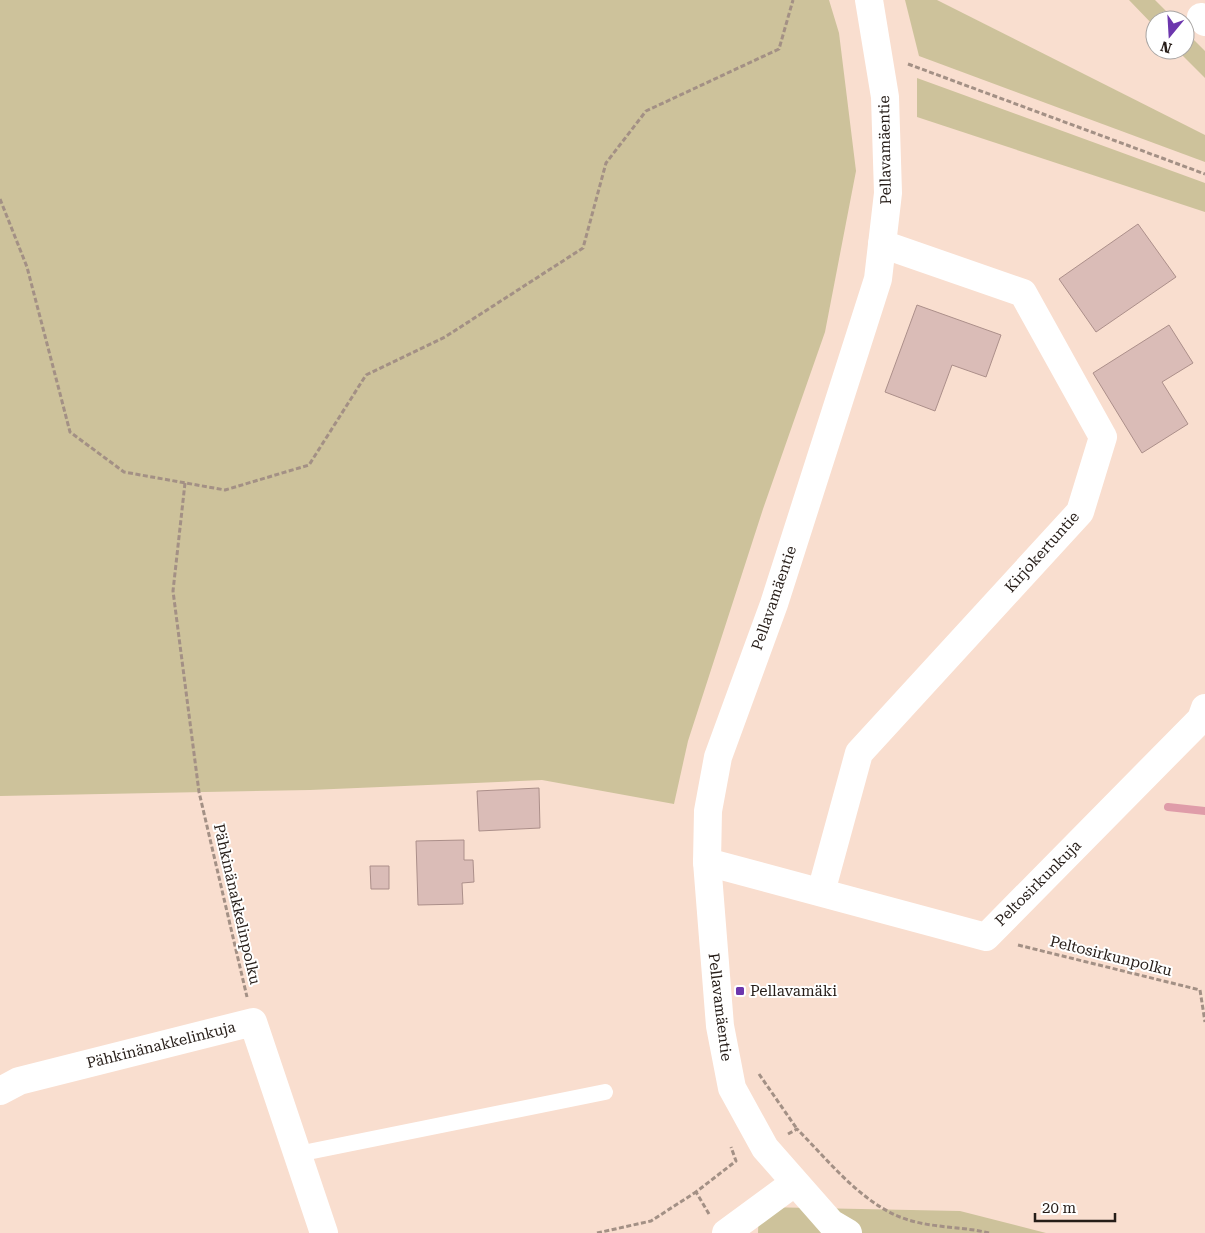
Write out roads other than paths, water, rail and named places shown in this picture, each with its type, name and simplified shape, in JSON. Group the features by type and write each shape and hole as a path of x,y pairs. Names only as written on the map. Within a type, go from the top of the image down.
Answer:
{"street":[{"name":"Pellavamäentie","path":"848,1233 831,1223 765,1148 732,1088 719,1017 707,862 708,812 718,757 774,604 878,280 888,193 885,96 869,0"},
{"name":"Kirjokertuntie","path":"821,892 859,753 1080,512 1103,437 1023,292 882,244"},
{"name":"Peltosirkunkuja","path":"707,862 986,936 1201,719 1205,708"},
{"name":"Pähkinänakkelinkuja","path":"0,1091 19,1080 252,1022 324,1233"},
{"path":"732,1231 794,1183"}],"lane":[{"path":"298,1154 606,1092"}],"waterway":[{"path":"1168,807 1205,811"}],"place":[{"name":"Pellavamäki","path":"740,991"}]}
